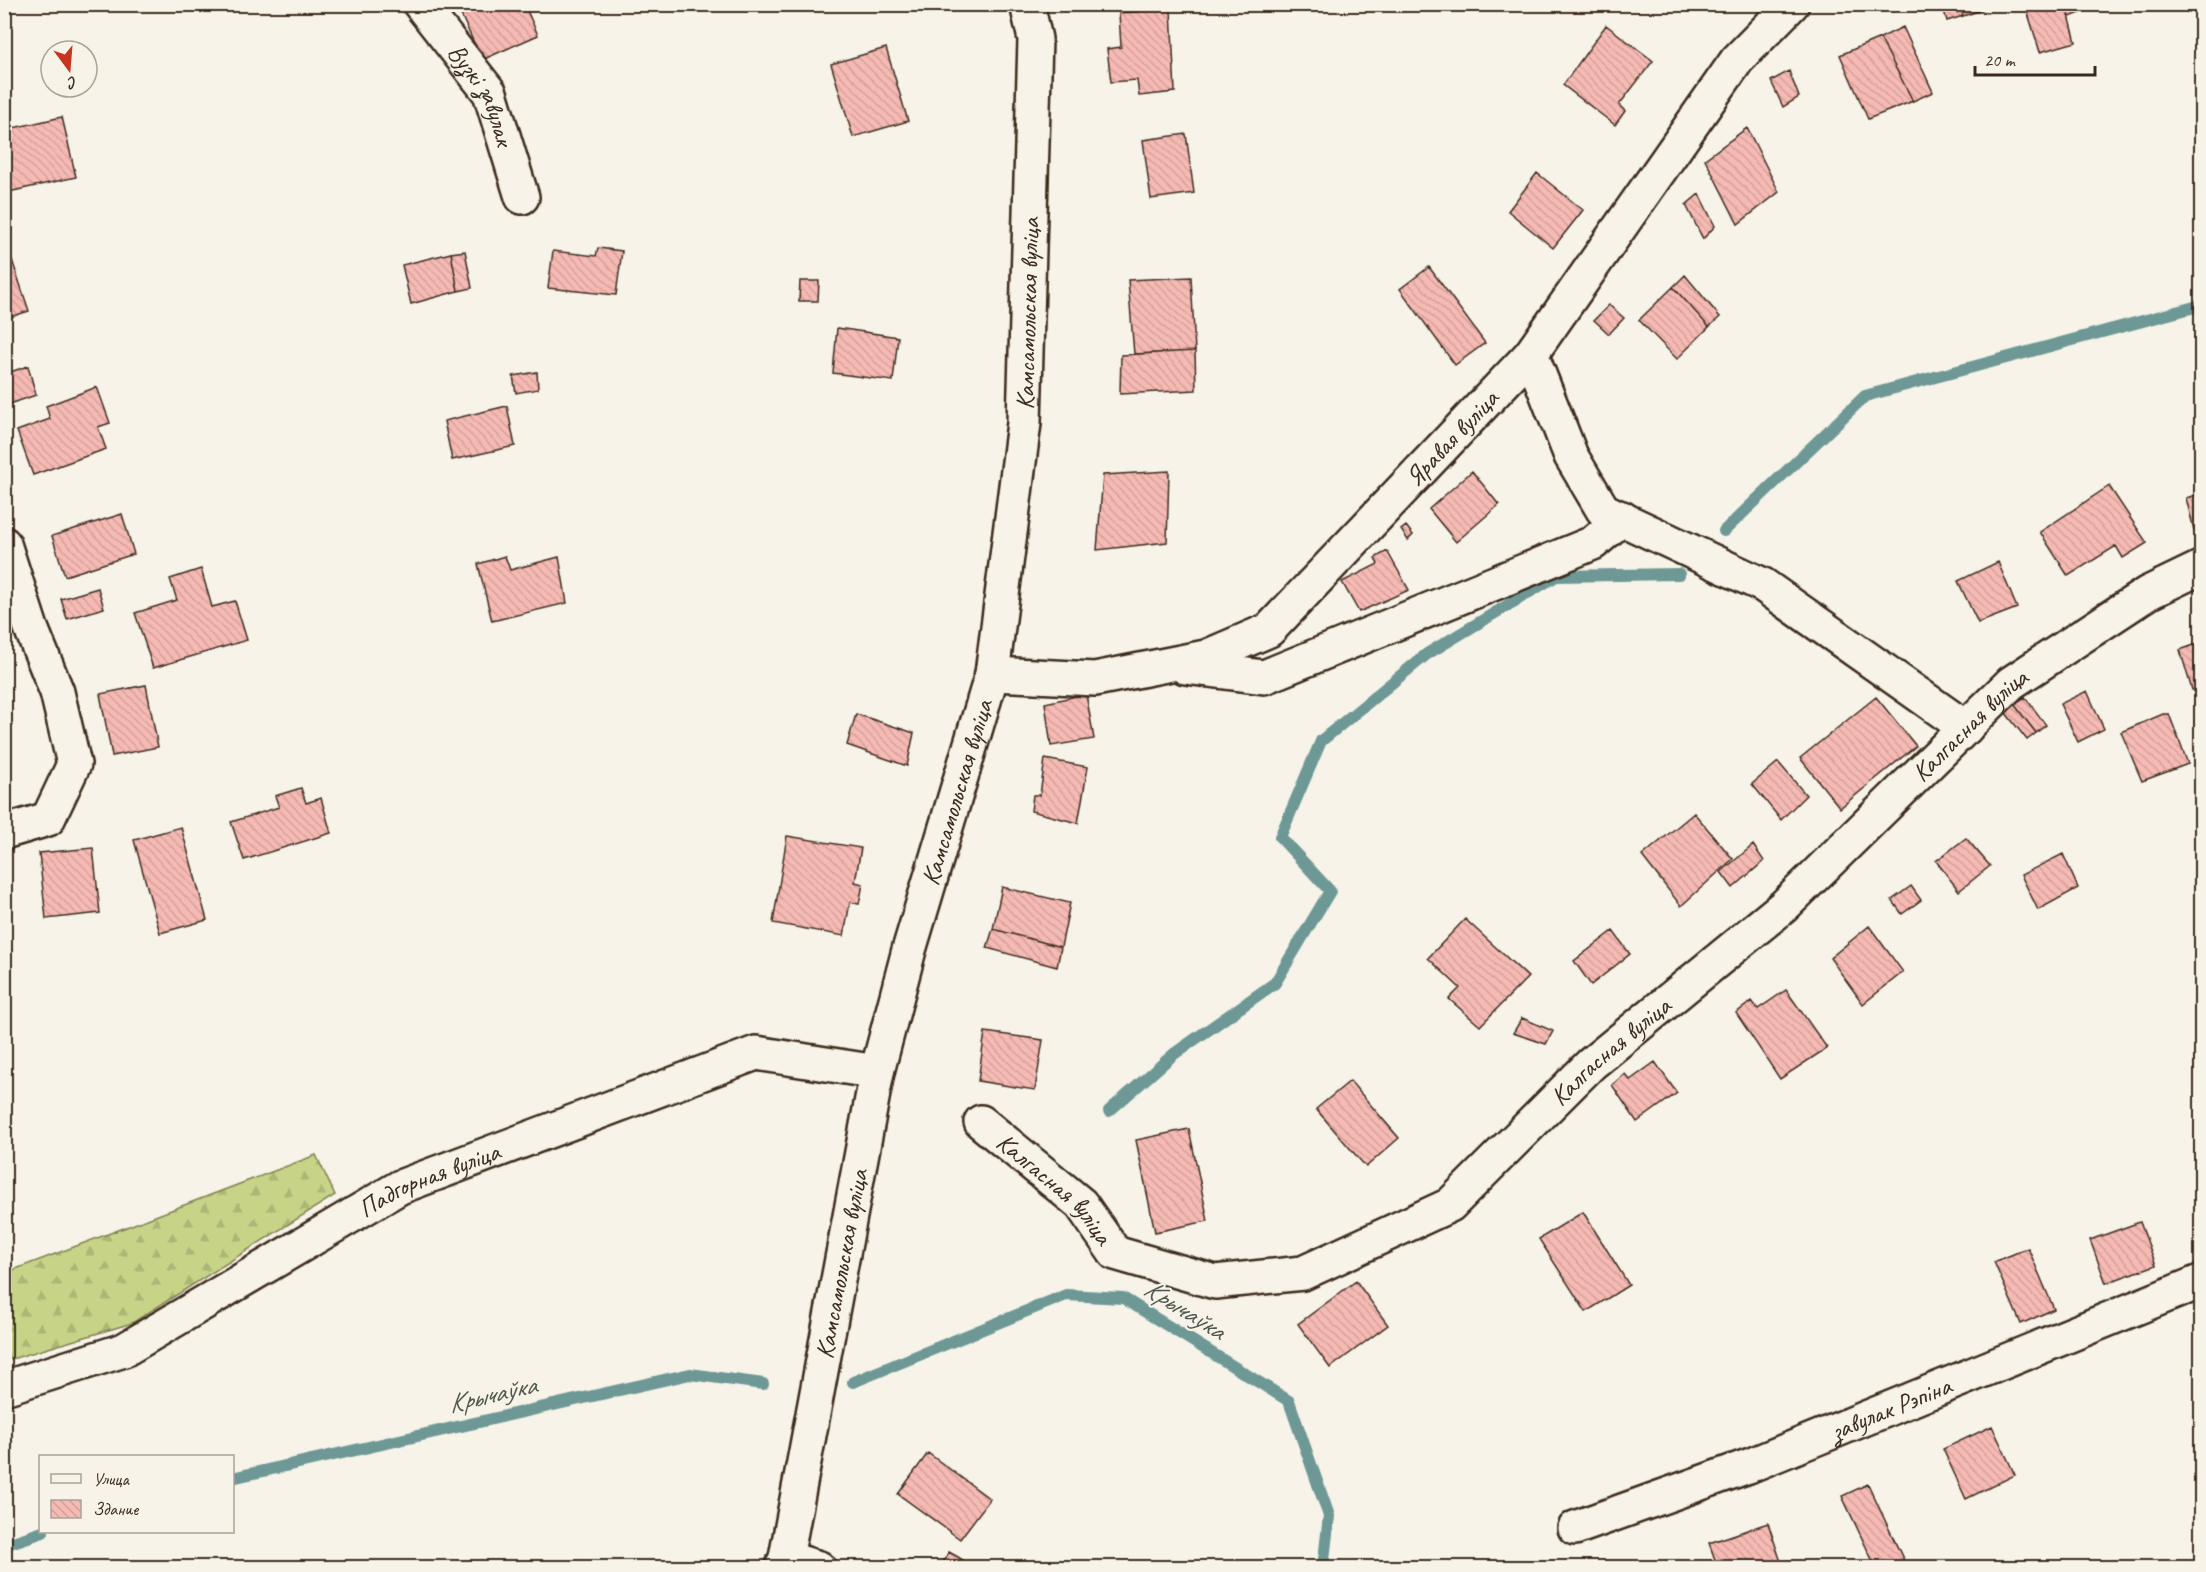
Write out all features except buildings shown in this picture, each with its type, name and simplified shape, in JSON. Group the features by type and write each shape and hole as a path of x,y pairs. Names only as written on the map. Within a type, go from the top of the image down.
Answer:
{"street":[{"name":"Вузкі завулак","path":"420,4 490,93 522,197"},
{"name":"Камсамольская вуліца","path":"784,1563 877,1072 909,950 992,674 1024,423 1035,39 1028,4"},
{"name":"Яравая вуліца","path":"992,674 1095,679 1206,657 1269,630 1531,354 1737,60 1792,4"},
{"path":"1531,354 1570,456 1603,510 1763,585 1966,728"},
{"path":"1169,664 1264,677 1593,543 1622,518"},
{"path":"4,544 31,628 57,692 74,764 48,819 4,832"},
{"name":"Калгасная вуліца","path":"981,1122 1081,1204 1115,1253 1215,1282 1302,1273 1450,1205 1591,1064 1785,906 2012,682 2148,593 2202,567"},
{"name":"Падгорная вуліца","path":"4,1389 124,1350 400,1187 756,1053 877,1072"},
{"name":"завулак Рэпіна","path":"1575,1528 1751,1465 2202,1281"},
{"path":"784,1563 819,1568"}],"green space":[{"path":"316,1155 335,1195 132,1323 5,1361 5,1273"}],"waterway":[{"path":"1724,531 1865,396 2202,305"},
{"path":"1109,1111 1174,1054 1275,983 1330,891 1280,837 1321,741 1427,654 1556,576 1679,574"},
{"name":"Крычаўка","path":"853,1382 1066,1295 1123,1298 1289,1401 1329,1516 1323,1568"},
{"name":"Крычаўка","path":"234,1478 690,1374 763,1384"},
{"name":"Крычаўка","path":"4,1545 40,1533"}]}
